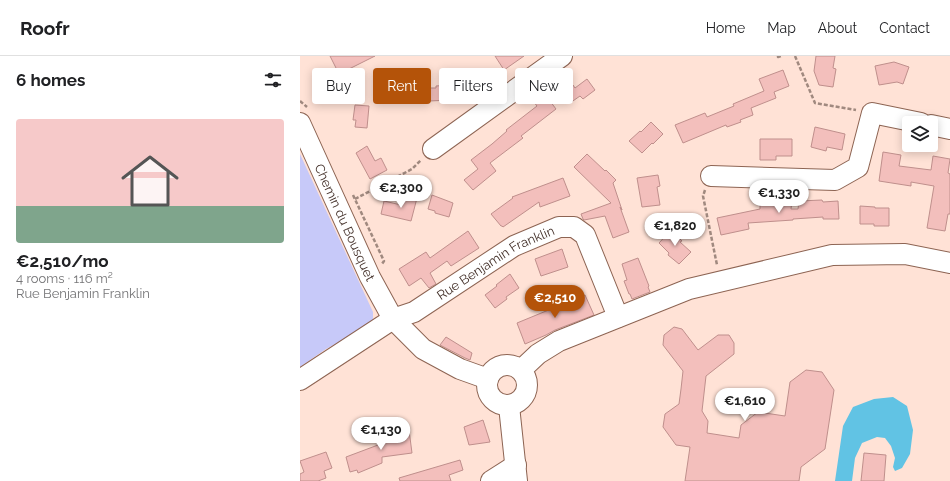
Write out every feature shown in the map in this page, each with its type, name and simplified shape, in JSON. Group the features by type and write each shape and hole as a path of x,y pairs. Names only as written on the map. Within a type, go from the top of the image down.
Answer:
{"street":[{"path":"433,149 562,56"},
{"path":"711,176 835,180 858,168 872,113 902,119"},
{"name":"Chemin du Bousquet","path":"300,123 370,277 394,319 423,349 460,370 488,379"},
{"path":"938,126 950,129"},
{"name":"Rue Benjamin Franklin","path":"394,319 414,312 514,246 559,227 574,227 585,235 618,317"},
{"path":"521,370 538,354 559,341 689,289 832,255 905,254 950,263"},
{"path":"300,380 394,319"},
{"path":"508,365 521,370 525,375 528,386 524,398 520,402 509,406 502,405 491,398 487,386 488,379 492,371 496,368 508,365"},
{"path":"491,481 516,473 509,406"}],"path":[{"path":"794,56 815,103 872,113"},
{"path":"335,201 355,199 412,169 433,149"},
{"path":"711,176 703,196 721,282"}],"shaded area":[{"path":"300,154 373,312 373,324 326,349 300,367"},
{"path":"893,397 907,406 913,430 910,454 902,468 895,471 893,467 895,458 891,446 885,438 877,437 862,443 855,458 852,481 835,481 843,426 853,407 874,399"}],"building":[{"path":"330,56 375,56 351,68 336,68"},
{"path":"495,56 524,56 507,68 503,68"},
{"path":"816,56 835,56 833,68 836,69 833,87 819,85 814,71"},
{"path":"894,62 909,67 903,84 897,82 879,85 875,66"},
{"path":"783,70 789,86 774,92 776,98 751,108 753,115 740,120 741,122 727,127 726,125 683,143 675,125 705,113 707,117 764,91 759,79"},
{"path":"587,79 595,90 583,99 580,96 573,101 573,85 575,88"},
{"path":"436,86 439,86 439,101 431,101 431,88 436,88"},
{"path":"535,104 552,104 556,109 521,136 523,138 490,163 496,171 473,190 464,180 478,169 471,160 537,106"},
{"path":"355,105 369,106 367,128 355,127 356,120 353,120"},
{"path":"651,122 663,134 642,153 629,141"},
{"path":"815,127 845,134 842,150 827,147 826,151 811,147"},
{"path":"760,139 792,139 792,156 776,156 776,160 760,160"},
{"path":"367,146 375,161 381,158 387,170 370,179 356,153"},
{"path":"883,152 901,155 899,166 931,170 933,156 950,159 948,173 950,174 950,214 948,214 945,231 927,228 934,186 911,182 911,186 879,181"},
{"path":"587,154 616,180 613,183 629,232 613,238 605,216 583,219 581,214 611,203 574,167"},
{"path":"658,175 660,186 657,187 660,205 642,207 637,178"},
{"path":"563,178 570,196 540,207 539,202 503,227 491,214 513,198 512,197"},
{"path":"403,195 417,198 411,221 381,214 384,201 401,205"},
{"path":"432,195 453,203 449,217 435,213 435,211 428,209"},
{"path":"822,200 823,202 838,201 839,219 823,219 823,217 748,223 749,229 721,235 717,218 760,209 760,203 792,201 791,209 798,209 799,201"},
{"path":"860,206 889,208 889,226 860,224"},
{"path":"671,230 682,241 680,242 691,252 679,264 668,255 669,253 659,243"},
{"path":"468,231 479,248 451,266 447,261 430,273 436,284 429,288 421,278 409,286 399,269 426,252 430,258"},
{"path":"562,249 568,267 541,276 535,259"},
{"path":"638,258 650,292 632,299 624,281 627,280 622,264"},
{"path":"510,274 519,288 506,297 507,299 495,308 485,295"},
{"path":"585,295 594,315 555,330 525,344 517,323"},
{"path":"674,327 682,329 698,350 718,335 729,335 734,343 734,354 706,376 702,411 708,421 707,433 739,438 741,425 758,412 785,416 790,382 806,370 822,372 834,390 825,449 801,467 799,481 685,481 690,447 676,445 663,427 665,414 679,404 683,371 663,345 664,335"},
{"path":"446,337 472,353 470,360 440,345"},
{"path":"483,420 490,442 469,445 464,427"},
{"path":"409,430 412,453 382,457 382,463 358,473 357,470 350,472 346,457 378,445 376,434"},
{"path":"326,452 332,468 324,471 326,478 318,481 300,481 300,474 304,472 300,461"},
{"path":"864,453 886,455 884,481 861,481"},
{"path":"460,460 463,470 449,475 451,481 400,481 399,478"}]}
